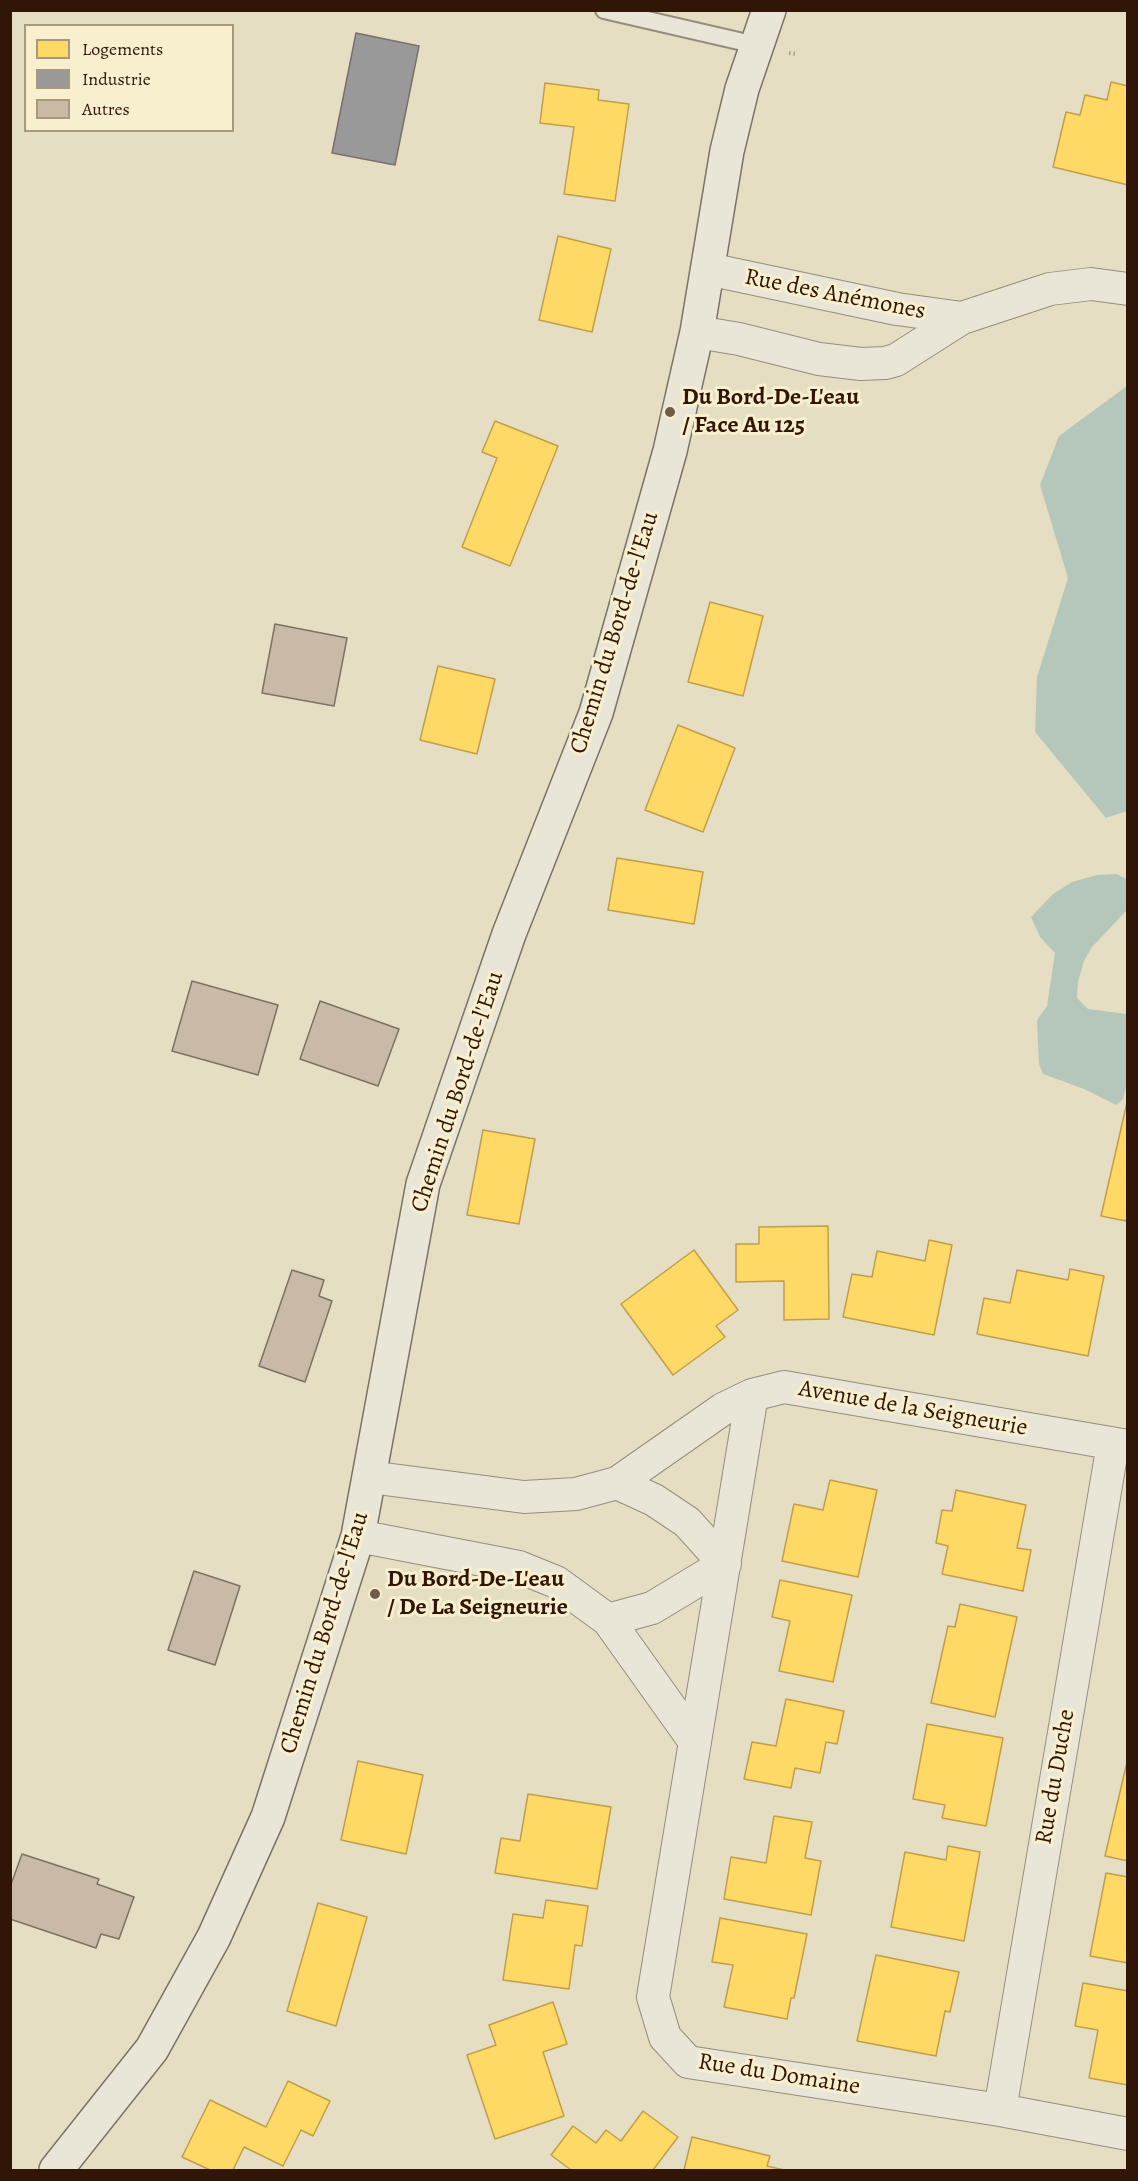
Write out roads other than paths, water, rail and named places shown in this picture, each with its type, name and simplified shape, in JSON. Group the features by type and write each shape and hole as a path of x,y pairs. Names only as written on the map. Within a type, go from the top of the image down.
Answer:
{"street":[{"name":"Chemin du Bord-de-l'Eau","path":"56,2170 152,2049 214,1937 268,1817 358,1536 423,1184 509,934 596,713 670,451 697,332 727,151 756,45 769,10"},
{"name":"Rue des Anémones","path":"708,268 897,309 962,318"},
{"name":"Rue des Anémones","path":"697,332 739,339 819,359 875,363 896,360 962,318 1050,289 1091,284 1128,290"},
{"name":"Avenue de la Seigneurie","path":"369,1477 524,1497 576,1494 617,1483 723,1409 752,1395 784,1387 1120,1445"},
{"name":"Rue du Domaine","path":"752,1395 653,1997 664,2037 688,2062 1000,2110 1128,2134"},
{"name":"Rue du Duche","path":"1000,2110 1120,1445"},
{"path":"608,1620 652,1608 725,1564 687,1522 654,1500 617,1483"},
{"path":"358,1536 519,1567 556,1582 608,1620 695,1742"}],"lane":[{"path":"604,10 756,45"}],"place":[{"name":"Du Bord-De-L'eau / Face Au 125","path":"670,412"},
{"name":"Du Bord-De-L'eau / De La Seigneurie","path":"375,1594"}]}
